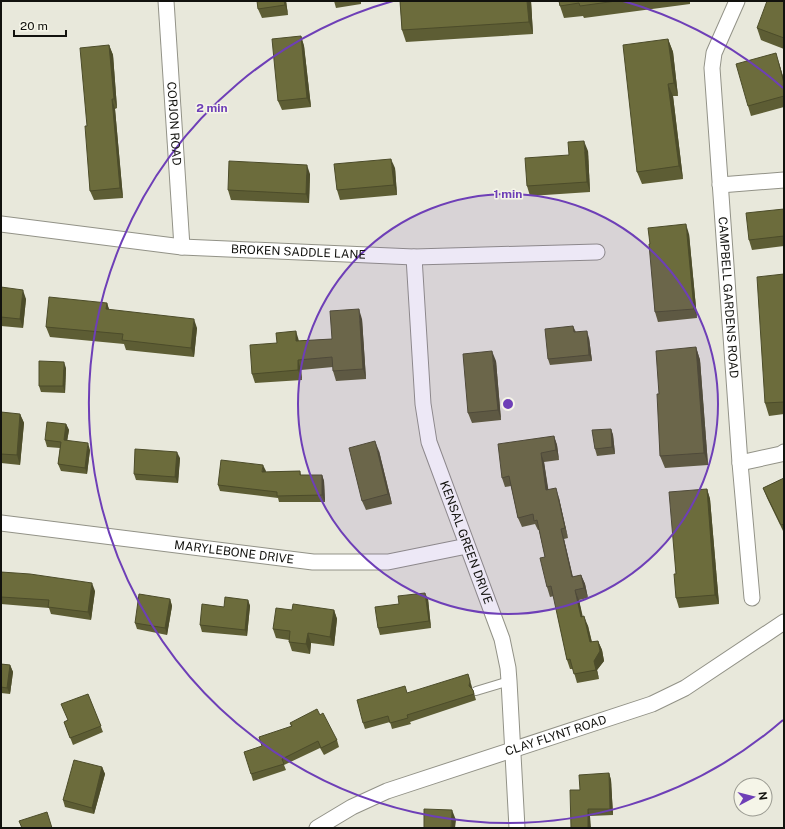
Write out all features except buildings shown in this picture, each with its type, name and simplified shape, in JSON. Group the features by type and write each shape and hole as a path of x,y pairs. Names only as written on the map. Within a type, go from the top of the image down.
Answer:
{"street":[{"name":"CORJON ROAD","path":"166,1 182,247"},
{"name":"CAMPBELL GARDENS ROAD","path":"737,1 714,53 712,68 740,463 752,598"},
{"path":"720,185 784,180"},
{"name":"BROKEN SADDLE LANE","path":"1,224 182,247 414,258 597,252"},
{"name":"KENSAL GREEN DRIVE","path":"414,258 423,404 429,442 502,639 508,668 510,681 517,828"},
{"path":"740,463 781,454 784,452"},
{"name":"MARYLEBONE DRIVE","path":"1,523 313,562 388,562 467,546"},
{"name":"CLAY FLYNT ROAD","path":"317,828 352,807 387,791 659,701 685,688 784,622"}],"lane":[{"path":"476,691 510,681"}]}
